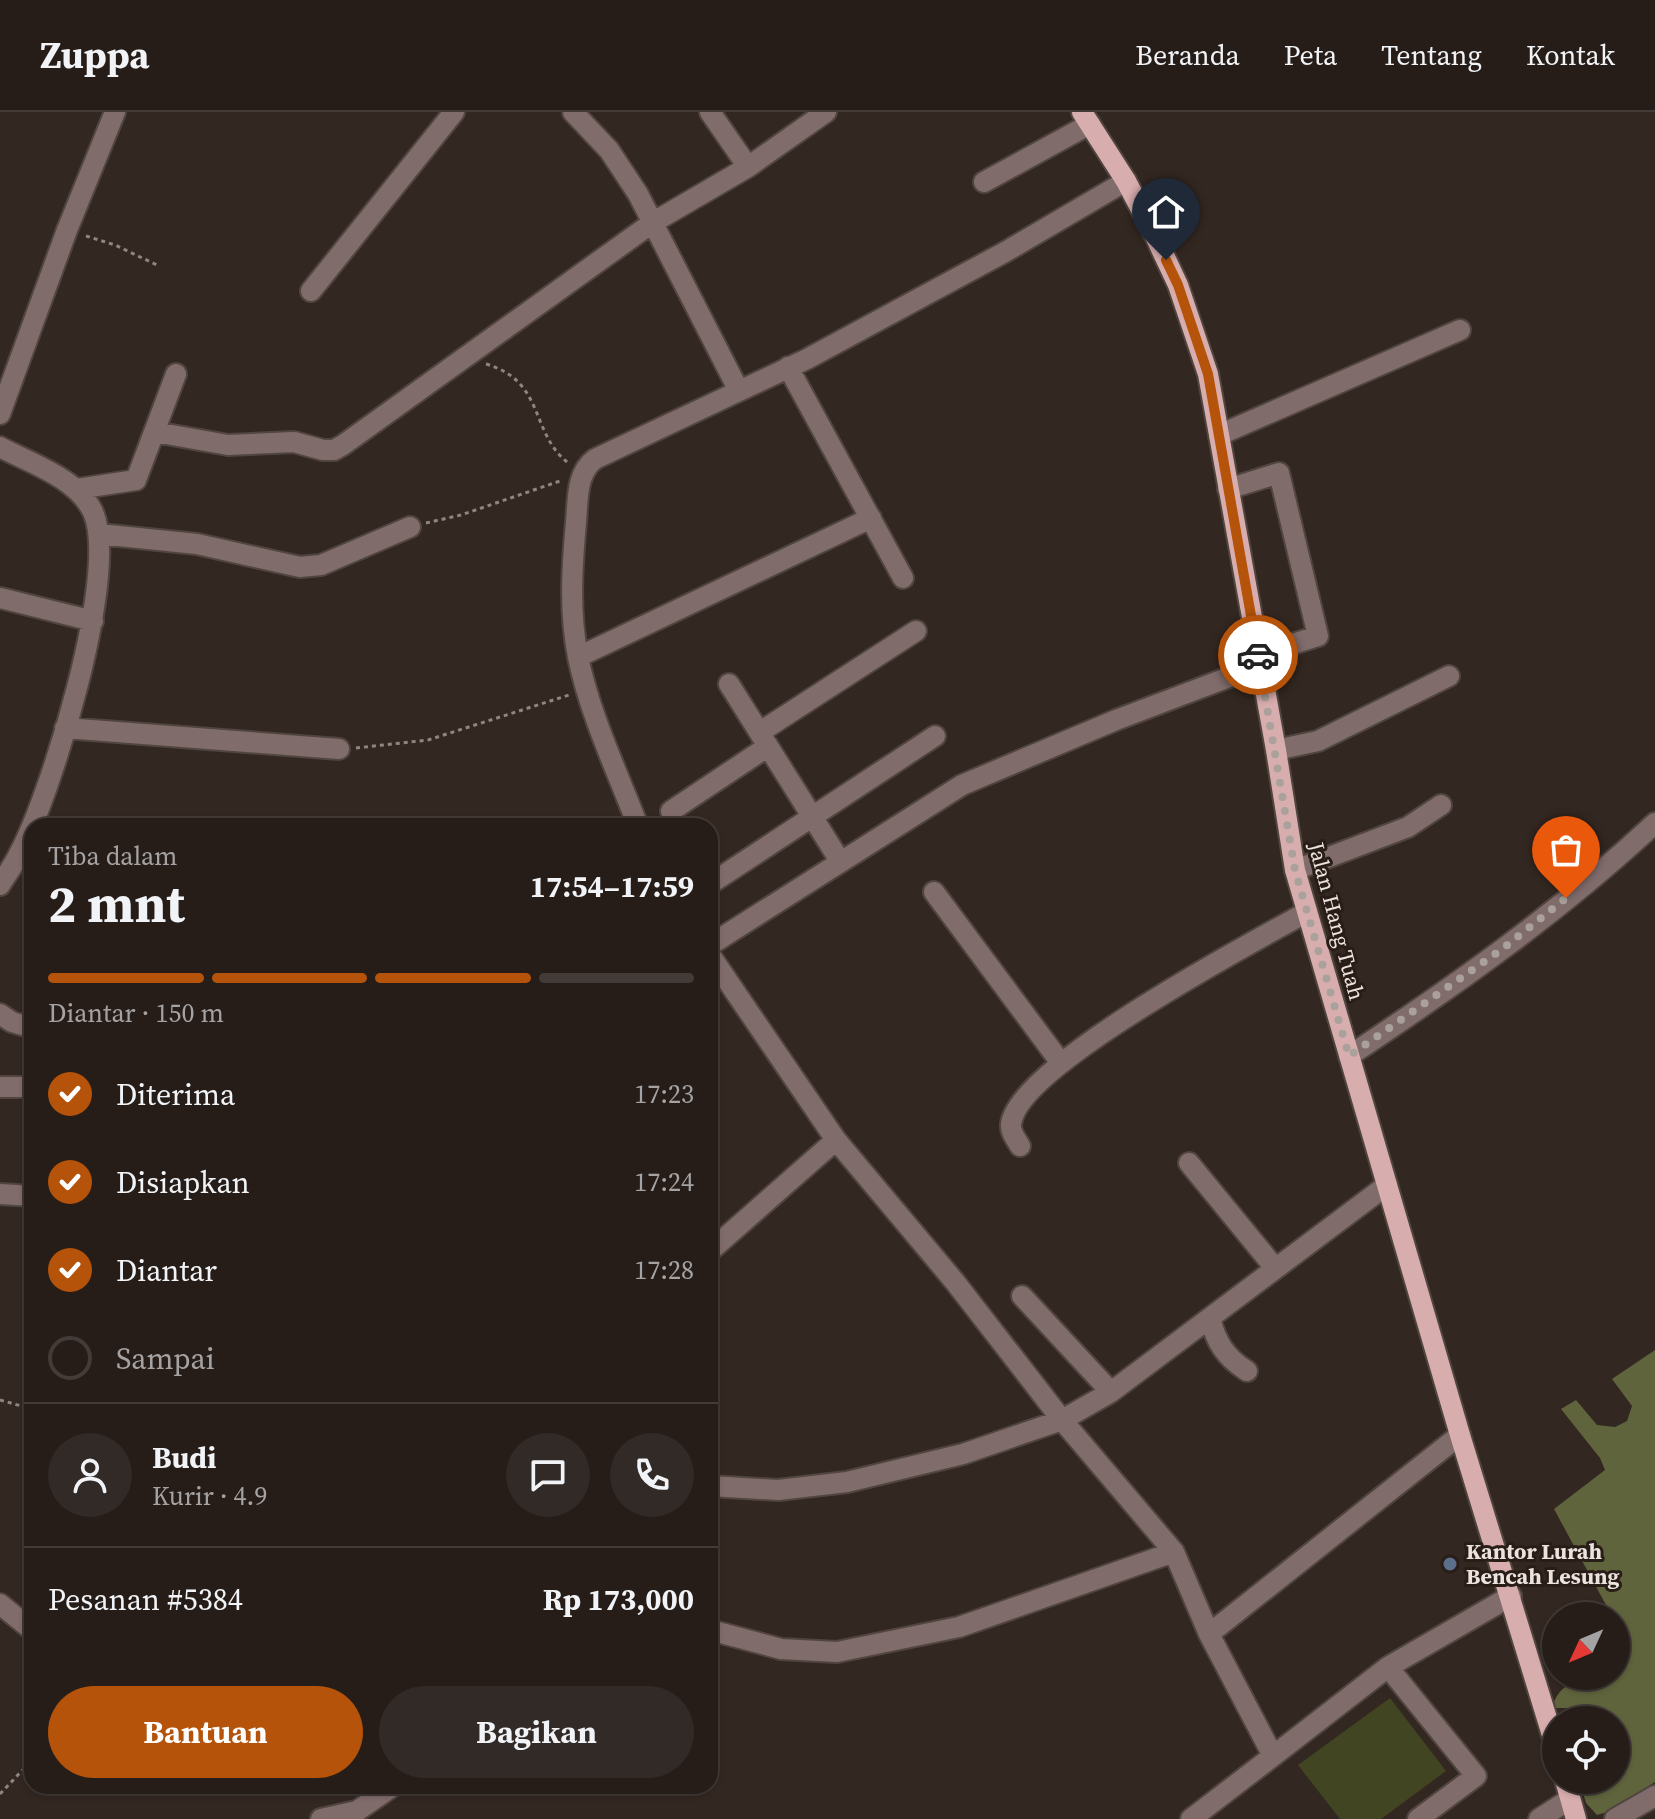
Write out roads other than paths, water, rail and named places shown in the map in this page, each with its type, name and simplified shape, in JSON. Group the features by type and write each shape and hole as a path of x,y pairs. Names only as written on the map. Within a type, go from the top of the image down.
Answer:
{"main road":[{"name":"Jalan Hang Tuah","path":"1086,118 1126,181 1178,285 1208,374 1295,870 1460,1435 1544,1706"},
{"path":"1568,1794 1576,1819"}],"street":[{"path":"0,414 67,230 115,112"},
{"path":"311,291 454,112"},
{"path":"573,112 609,150 638,194 739,391"},
{"path":"710,112 748,167"},
{"path":"155,432 228,445 294,442 334,450 652,223 748,167 826,112"},
{"path":"984,182 1086,118"},
{"path":"635,818 578,657 571,581 583,474 1005,252 1126,181"},
{"path":"1219,435 1460,330"},
{"path":"788,367 903,578"},
{"path":"77,489 136,480 176,374"},
{"path":"0,447 77,489 93,512 99,534 93,621 59,753 34,818"},
{"path":"718,940 962,785 1318,636 1279,473 1228,489"},
{"path":"578,657 871,518"},
{"path":"99,534 197,544 300,567 321,565 410,527"},
{"path":"0,598 93,621"},
{"path":"671,811 763,740 916,631"},
{"path":"1276,750 1318,741 1449,676"},
{"path":"729,684 840,861"},
{"path":"65,728 339,749"},
{"path":"718,879 935,736"},
{"path":"1295,870 1408,827 1441,805"},
{"path":"1349,1056 1501,950 1631,846 1655,823"},
{"path":"0,885 24,843"},
{"path":"934,892 1061,1063"},
{"path":"1020,1146 1011,1121 1029,1093 1061,1063 1168,990 1307,912"},
{"path":"718,967 836,1140 955,1282 1062,1420 1174,1552 1209,1634 1273,1756"},
{"path":"0,1014 24,1026"},
{"path":"0,1087 24,1087"},
{"path":"718,1244 836,1140"},
{"path":"1189,1163 1275,1268"},
{"path":"718,1486 778,1490 847,1482 963,1454 1062,1420 1111,1392 1387,1185"},
{"path":"0,1194 24,1196"},
{"path":"1022,1296 1111,1392"},
{"path":"1210,1318 1221,1348 1232,1361 1247,1371"},
{"path":"1209,1634 1460,1435"},
{"path":"718,1632 781,1649 837,1652 959,1627 1174,1552"},
{"path":"1191,1819 1388,1667 1511,1596"},
{"path":"0,1604 24,1624"},
{"path":"1388,1667 1476,1776 1418,1819"},
{"path":"321,1819 357,1811 381,1794"},
{"path":"1539,1819 1562,1794"},
{"path":"1615,1819 1655,1796"}],"place":[{"name":"Kantor Lurah Bencah Lesung","path":"1450,1564"}]}
